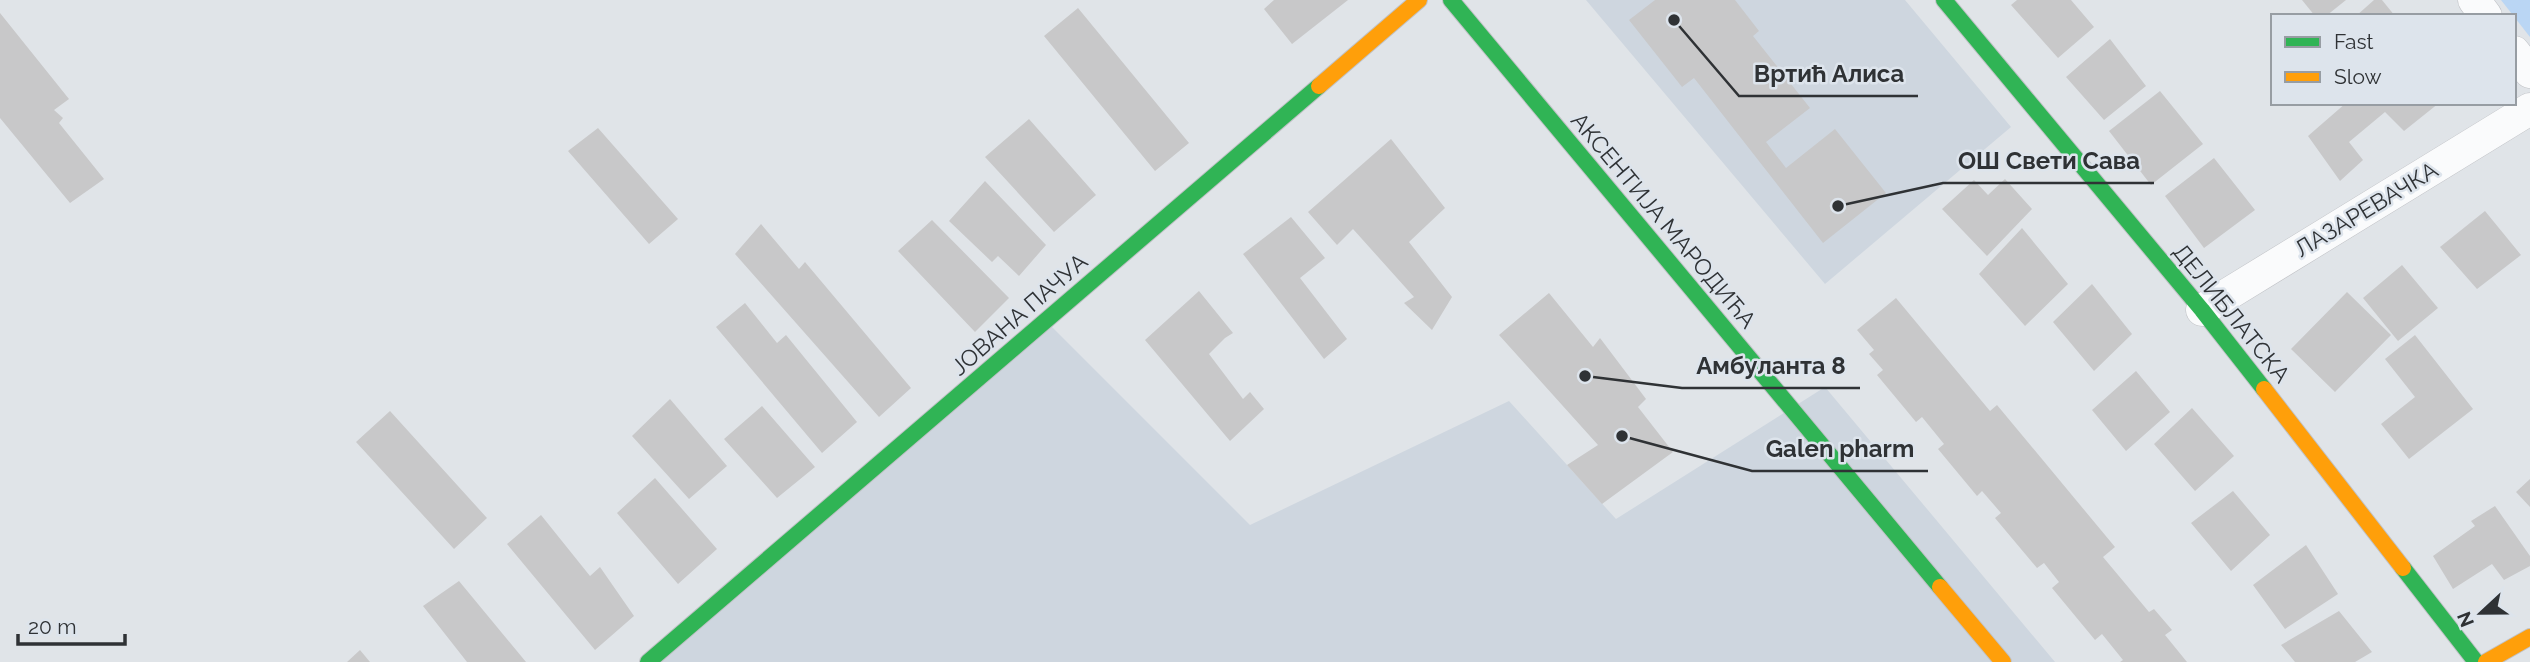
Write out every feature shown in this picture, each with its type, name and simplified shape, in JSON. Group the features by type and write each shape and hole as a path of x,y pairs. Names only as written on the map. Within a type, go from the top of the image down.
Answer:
{"street":[{"name":"ЈОВАНА ПАЧУА","path":"648,662 1419,0"},
{"name":"АКСЕНТИЈА МАРОДИЋА","path":"1451,0 2003,662"},
{"name":"ДЕЛИБЛАТСКА","path":"1944,0 2202,310 2476,662"},
{"path":"2516,54 2530,72"},
{"name":"ЛАЗАРЕВАЧКА","path":"2202,310 2530,108"},
{"path":"2486,662 2530,636"}],"shaded area":[{"path":"1586,0 1905,0 2011,127 1825,284"},
{"path":"2501,0 2530,0 2530,37 2516,19 2516,14 2512,14"},
{"path":"1046,321 1250,525 1509,401 1616,519 1825,387 2055,662 648,662"}],"building":[{"path":"1274,0 1348,0 1292,44 1264,9"},
{"path":"1655,0 1735,0 1759,31 1753,36 1810,108 1766,142 1786,168 1835,129 1886,193 1823,243 1694,78 1682,87 1629,20"},
{"path":"2017,0 2071,0 2094,27 2058,58 2011,5"},
{"path":"2302,0 2346,0 2328,14 2313,14"},
{"path":"2374,0 2382,0 2393,14 2358,14"},
{"path":"1078,8 1189,143 1155,171 1044,36"},
{"path":"0,13 69,99 54,110 63,118 59,123 104,179 70,203 0,118"},
{"path":"2110,39 2146,86 2104,120 2066,77"},
{"path":"2160,91 2203,144 2151,185 2109,131"},
{"path":"2344,105 2436,105 2404,131 2385,112 2349,142 2363,160 2340,181 2308,136"},
{"path":"1029,119 1096,195 1054,232 985,157"},
{"path":"598,128 678,219 649,244 568,151"},
{"path":"1391,139 1445,208 1409,242 1452,297 1432,330 1404,303 1414,297 1353,229 1337,245 1308,212"},
{"path":"2214,158 2255,210 2204,248 2165,196"},
{"path":"2005,179 2032,209 1987,256 1942,209 1974,180 1988,195"},
{"path":"985,181 1046,245 1019,276 998,256 992,262 949,221"},
{"path":"2485,211 2521,255 2477,289 2440,247"},
{"path":"1291,217 1325,258 1300,278 1347,339 1324,359 1243,254"},
{"path":"932,220 1009,298 975,332 898,251"},
{"path":"761,224 799,269 805,262 911,388 879,417 735,254"},
{"path":"2022,228 2068,284 2025,326 1979,274"},
{"path":"2402,265 2438,308 2398,341 2363,298"},
{"path":"2092,284 2132,334 2094,371 2053,322"},
{"path":"1199,291 1233,333 1209,354 1243,399 1250,392 1264,409 1230,441 1145,340"},
{"path":"2347,292 2391,335 2335,392 2291,349"},
{"path":"1549,293 1593,347 1600,338 1646,399 1638,407 1673,452 1602,504 1567,465 1598,445 1499,335"},
{"path":"1896,298 1990,411 1997,405 2115,547 2103,557 2149,612 2154,609 2172,630 2165,635 2187,662 2120,662 2123,660 2102,634 2095,640 2052,588 2059,582 2044,563 2037,568 1995,518 2001,513 1982,491 1977,496 1938,449 1944,444 1922,417 1916,422 1877,375 1883,370 1869,354 1874,350 1857,330"},
{"path":"745,303 777,343 786,335 857,422 822,453 716,327"},
{"path":"2415,335 2473,409 2409,459 2381,424 2415,397 2385,359"},
{"path":"2136,371 2170,412 2126,451 2092,410"},
{"path":"670,399 727,466 689,499 632,436"},
{"path":"762,406 815,467 777,498 724,439"},
{"path":"2192,408 2234,456 2195,491 2154,444"},
{"path":"390,411 487,518 454,549 356,442"},
{"path":"655,478 717,549 678,584 617,513"},
{"path":"2530,479 2530,507 2516,492"},
{"path":"2233,491 2270,535 2231,571 2191,523"},
{"path":"2495,506 2530,556 2530,566 2504,580 2492,564 2453,589 2433,556 2475,526 2471,521"},
{"path":"541,515 590,576 600,567 634,616 595,650 507,544"},
{"path":"2306,545 2338,594 2285,629 2253,585"},
{"path":"459,581 526,662 467,662 423,606"},
{"path":"2339,611 2372,652 2355,662 2295,662 2281,645"},
{"path":"360,650 370,662 347,662"}],"traffic: fast":[{"path":"1451,0 1940,587"},
{"path":"1944,0 2202,310 2264,389"},
{"path":"648,662 1319,86"},
{"path":"2403,568 2476,662"}],"traffic: slow":[{"path":"1319,86 1419,0"},
{"path":"2264,389 2403,568"},
{"path":"1940,587 2003,662"},
{"path":"2486,662 2530,637"}],"place":[{"name":"Вртић Алиса","path":"1674,20"},
{"name":"ОШ Свети Сава","path":"1838,206"},
{"name":"Амбуланта 8","path":"1585,376"},
{"name":"Galen pharm","path":"1622,436"}]}
